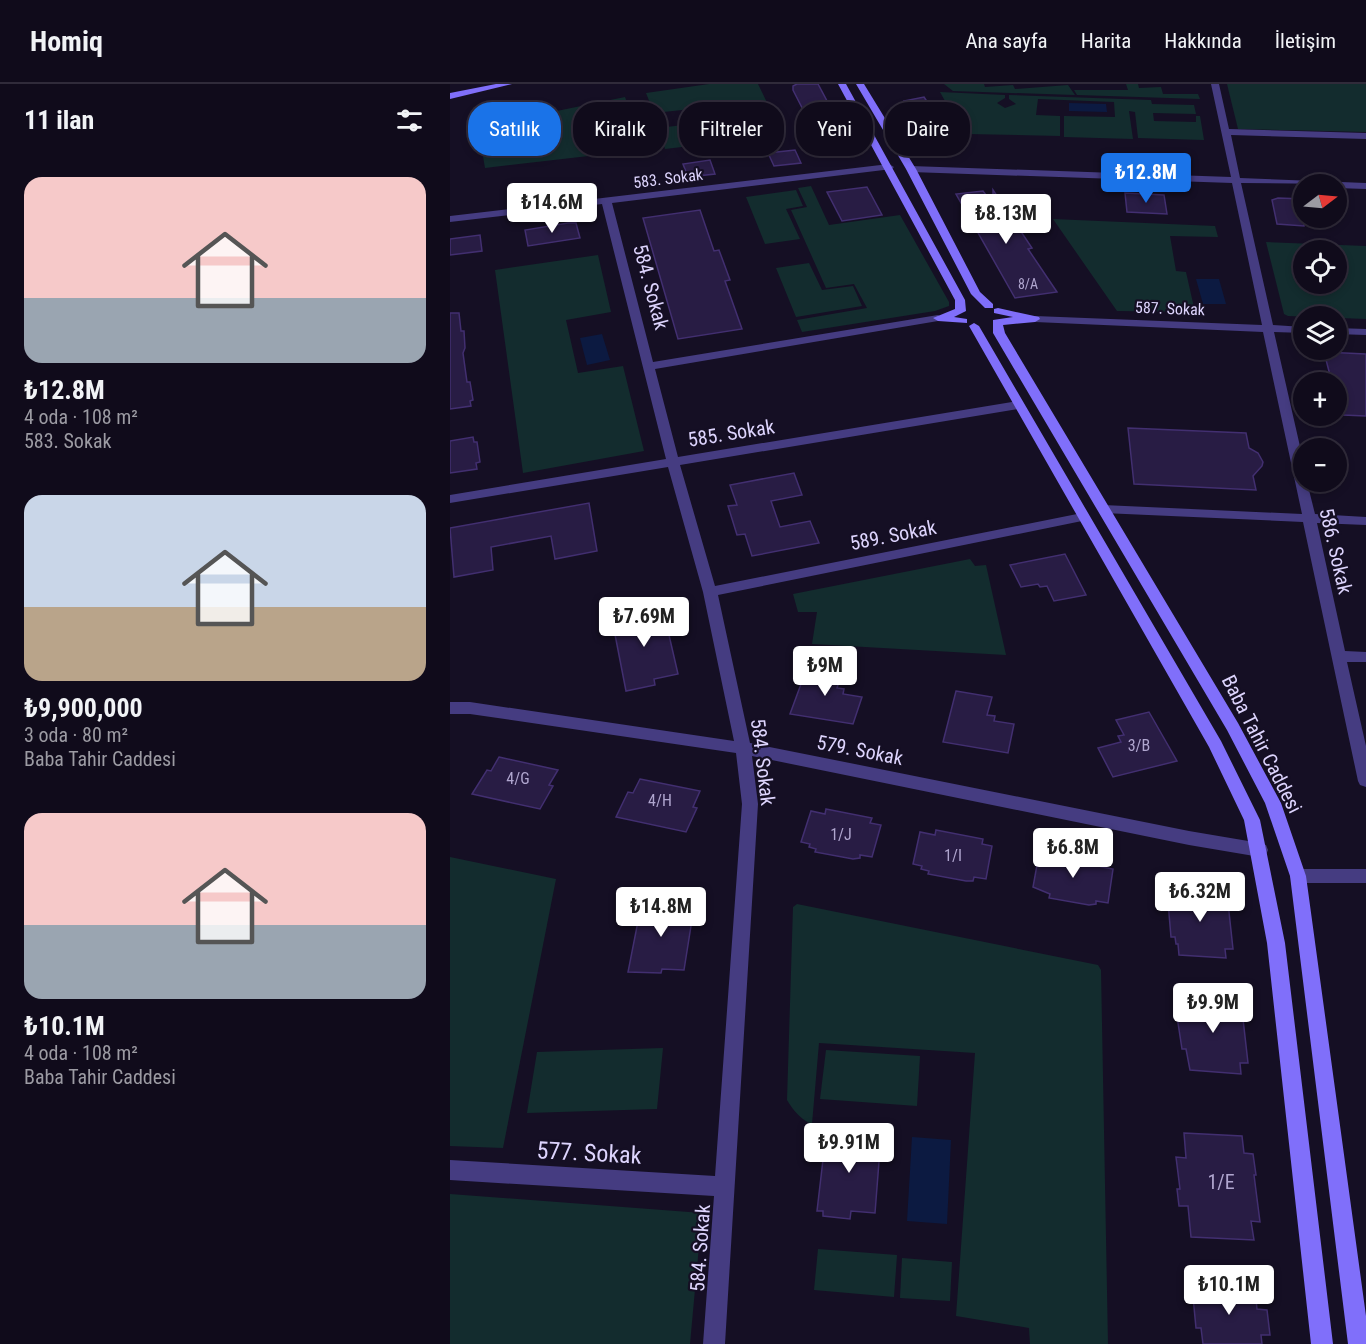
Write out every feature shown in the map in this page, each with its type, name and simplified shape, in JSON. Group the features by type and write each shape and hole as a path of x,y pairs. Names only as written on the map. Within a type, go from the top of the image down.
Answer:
{"street":[{"path":"450,96 508,84"},
{"path":"842,84 889,166 960,300 966,319 982,337 1018,405 1216,745 1252,820 1260,850 1276,943 1322,1344"},
{"name":"Baba Tahir Caddesi","path":"860,84 911,169 976,294 995,313 999,333 1203,675 1273,803 1298,876 1359,1344"},
{"name":"586. Sokak","path":"1215,84 1366,781"},
{"path":"1226,132 1366,136"},
{"name":"583. Sokak","path":"450,219 889,166"},
{"path":"911,169 1293,183"},
{"path":"1347,185 1366,186"},
{"name":"584. Sokak","path":"606,200 673,462 710,592 743,748 750,804 714,1344"},
{"path":"650,366 938,318 966,319 987,326 995,313 970,305 966,319"},
{"name":"587. Sokak","path":"995,313 1035,319 1293,330"},
{"path":"1347,331 1366,332"},
{"name":"585. Sokak","path":"450,499 1018,405"},
{"path":"1103,509 1366,521"},
{"name":"589. Sokak","path":"710,592 1083,517"},
{"path":"1340,656 1366,657"},
{"name":"579. Sokak","path":"450,708 470,708 743,748 1166,834 1260,850"},
{"path":"1298,876 1366,876"},
{"name":"577. Sokak","path":"450,1170 725,1186"}],"green space":[{"path":"709,84 758,84 767,102 679,102 679,110 667,112 667,102 650,102 646,93"},
{"path":"944,84 984,84 985,87 1013,85 1015,89 1068,85 1075,95 953,91"},
{"path":"1126,84 1138,84 1139,88 1161,87 1163,94 1198,94 1200,99 1077,95 1074,90 1128,90"},
{"path":"1227,84 1366,84 1366,132 1238,129"},
{"path":"940,92 1005,95 1005,98 997,103 1005,108 1016,104 1009,99 1009,95 1151,100 1152,104 1194,105 1196,114 1153,113 1154,121 1196,122 1196,116 1200,116 1204,140 1138,138 1135,112 1129,111 1133,139 1064,137 1064,116 1115,117 1114,102 1038,99 1036,115 1060,116 1060,136 970,134 970,102 946,102"},
{"path":"625,97 627,102 600,102"},
{"path":"573,108 573,156 589,156 485,168 483,156 561,156 561,110"},
{"path":"679,126 679,147 667,149 667,127"},
{"path":"811,186 829,225 900,215 949,302 949,306 935,311 802,332 797,320 867,308 854,284 826,288 791,210 807,207 798,188"},
{"path":"796,190 803,206 786,209 800,239 765,244 746,197"},
{"path":"1053,219 1215,226 1218,237 1170,236 1176,271 1186,272 1195,312 1117,311"},
{"path":"1266,242 1293,243 1293,294 1347,294 1347,245 1366,246 1366,319 1347,318 1347,306 1293,306 1293,316 1284,314"},
{"path":"598,255 611,312 566,320 578,373 623,366 644,451 523,473 495,270"},
{"path":"809,263 822,290 853,286 862,306 796,317 776,268"},
{"path":"970,559 975,566 986,565 1006,655 812,644 817,612 798,612 793,594"},
{"path":"450,857 556,879 503,1148 450,1146"},
{"path":"797,904 1098,965 1101,970 1108,1344 1030,1344 1029,1328 956,1316 975,1053 819,1043 812,1124 801,1117 787,1100 793,907"},
{"path":"663,1048 657,1109 527,1113 537,1052"},
{"path":"826,1050 920,1056 917,1106 820,1099"},
{"path":"450,1194 702,1213 690,1344 450,1344"},
{"path":"818,1249 897,1255 894,1297 814,1290"},
{"path":"902,1258 952,1262 950,1301 900,1298"}],"water":[{"path":"1069,103 1106,104 1107,112 1069,111"},
{"path":"1196,279 1219,279 1226,304 1203,304"},
{"path":"602,334 610,360 587,365 580,338"},
{"path":"912,1137 951,1140 947,1224 907,1221"}],"building":[{"path":"818,84 828,102 799,102 793,86"},
{"path":"924,97 927,102 905,102"},
{"path":"795,150 801,163 774,166 769,156 784,156 784,151"},
{"path":"710,160 715,174 688,177 683,164"},
{"path":"867,187 882,215 842,221 827,192"},
{"path":"993,190 1032,248 1028,249 1057,292 1015,298 956,194 983,191 993,204"},
{"path":"1125,193 1164,195 1167,214 1127,212"},
{"path":"1293,199 1293,225 1277,224 1272,200"},
{"path":"700,210 714,251 719,250 730,280 725,281 742,329 678,339 643,218"},
{"path":"576,223 580,238 528,246 525,230"},
{"path":"480,235 482,251 450,255 450,239"},
{"path":"450,313 459,313 461,331 464,331 463,353 467,382 470,382 473,400 470,401 471,406 450,409"},
{"path":"1347,353 1366,354 1366,416 1347,415 1347,372 1329,372 1326,360 1347,360"},
{"path":"1128,428 1246,433 1249,448 1258,453 1263,462 1253,476 1256,490 1134,484"},
{"path":"473,437 474,442 477,442 480,462 476,463 477,469 450,473 450,441"},
{"path":"794,473 802,495 771,501 780,527 810,521 819,543 752,556 745,534 737,535 728,506 737,505 730,485"},
{"path":"589,503 597,551 555,559 551,536 491,547 493,570 454,577 450,528"},
{"path":"1065,554 1086,595 1054,601 1047,586 1040,587 1038,584 1021,587 1010,565"},
{"path":"639,609 640,613 663,609 678,674 654,679 655,685 626,691 611,614"},
{"path":"808,665 843,670 837,688 844,689 843,694 862,697 853,724 790,714"},
{"path":"956,691 992,697 987,715 995,716 994,721 1014,724 1008,753 943,742"},
{"path":"1149,712 1177,761 1113,777 1098,748 1121,742 1118,736 1124,735 1116,720"},
{"path":"499,757 558,770 549,785 553,786 540,809 472,794 487,770 491,771"},
{"path":"640,779 700,791 693,807 697,808 686,832 616,817 628,792 633,793"},
{"path":"826,809 872,818 870,823 881,825 872,857 860,855 860,858 853,859 815,852 816,849 809,847 810,844 801,842 811,811 825,814"},
{"path":"936,830 983,839 982,844 992,846 986,879 974,877 973,881 966,881 928,874 929,871 921,869 922,866 913,864 920,832 935,835"},
{"path":"1054,852 1102,861 1101,867 1113,869 1108,903 1096,901 1096,904 1089,905 1049,898 1050,894 1033,887 1039,854 1053,857"},
{"path":"1174,888 1218,890 1220,902 1228,903 1233,949 1225,949 1226,958 1179,955 1175,937 1171,937 1168,902 1172,902 1171,896 1175,897"},
{"path":"642,901 676,902 675,906 694,907 684,970 662,969 661,973 628,972"},
{"path":"1185,993 1232,996 1233,1010 1242,1010 1248,1063 1240,1063 1241,1074 1190,1070 1186,1049 1182,1049 1178,1023 1178,1009 1182,1010 1182,1003 1186,1003"},
{"path":"838,1129 865,1131 865,1135 881,1136 875,1213 851,1211 850,1219 823,1216 823,1211 817,1211 826,1134 837,1135"},
{"path":"1184,1133 1242,1136 1244,1153 1253,1154 1256,1175 1254,1175 1260,1222 1251,1221 1254,1240 1191,1237 1188,1206 1179,1206 1177,1189 1180,1189 1176,1157 1186,1158"},
{"path":"1192,1286 1255,1289 1257,1309 1267,1310 1270,1335 1261,1335 1262,1344 1203,1344 1201,1328 1196,1328"}]}
